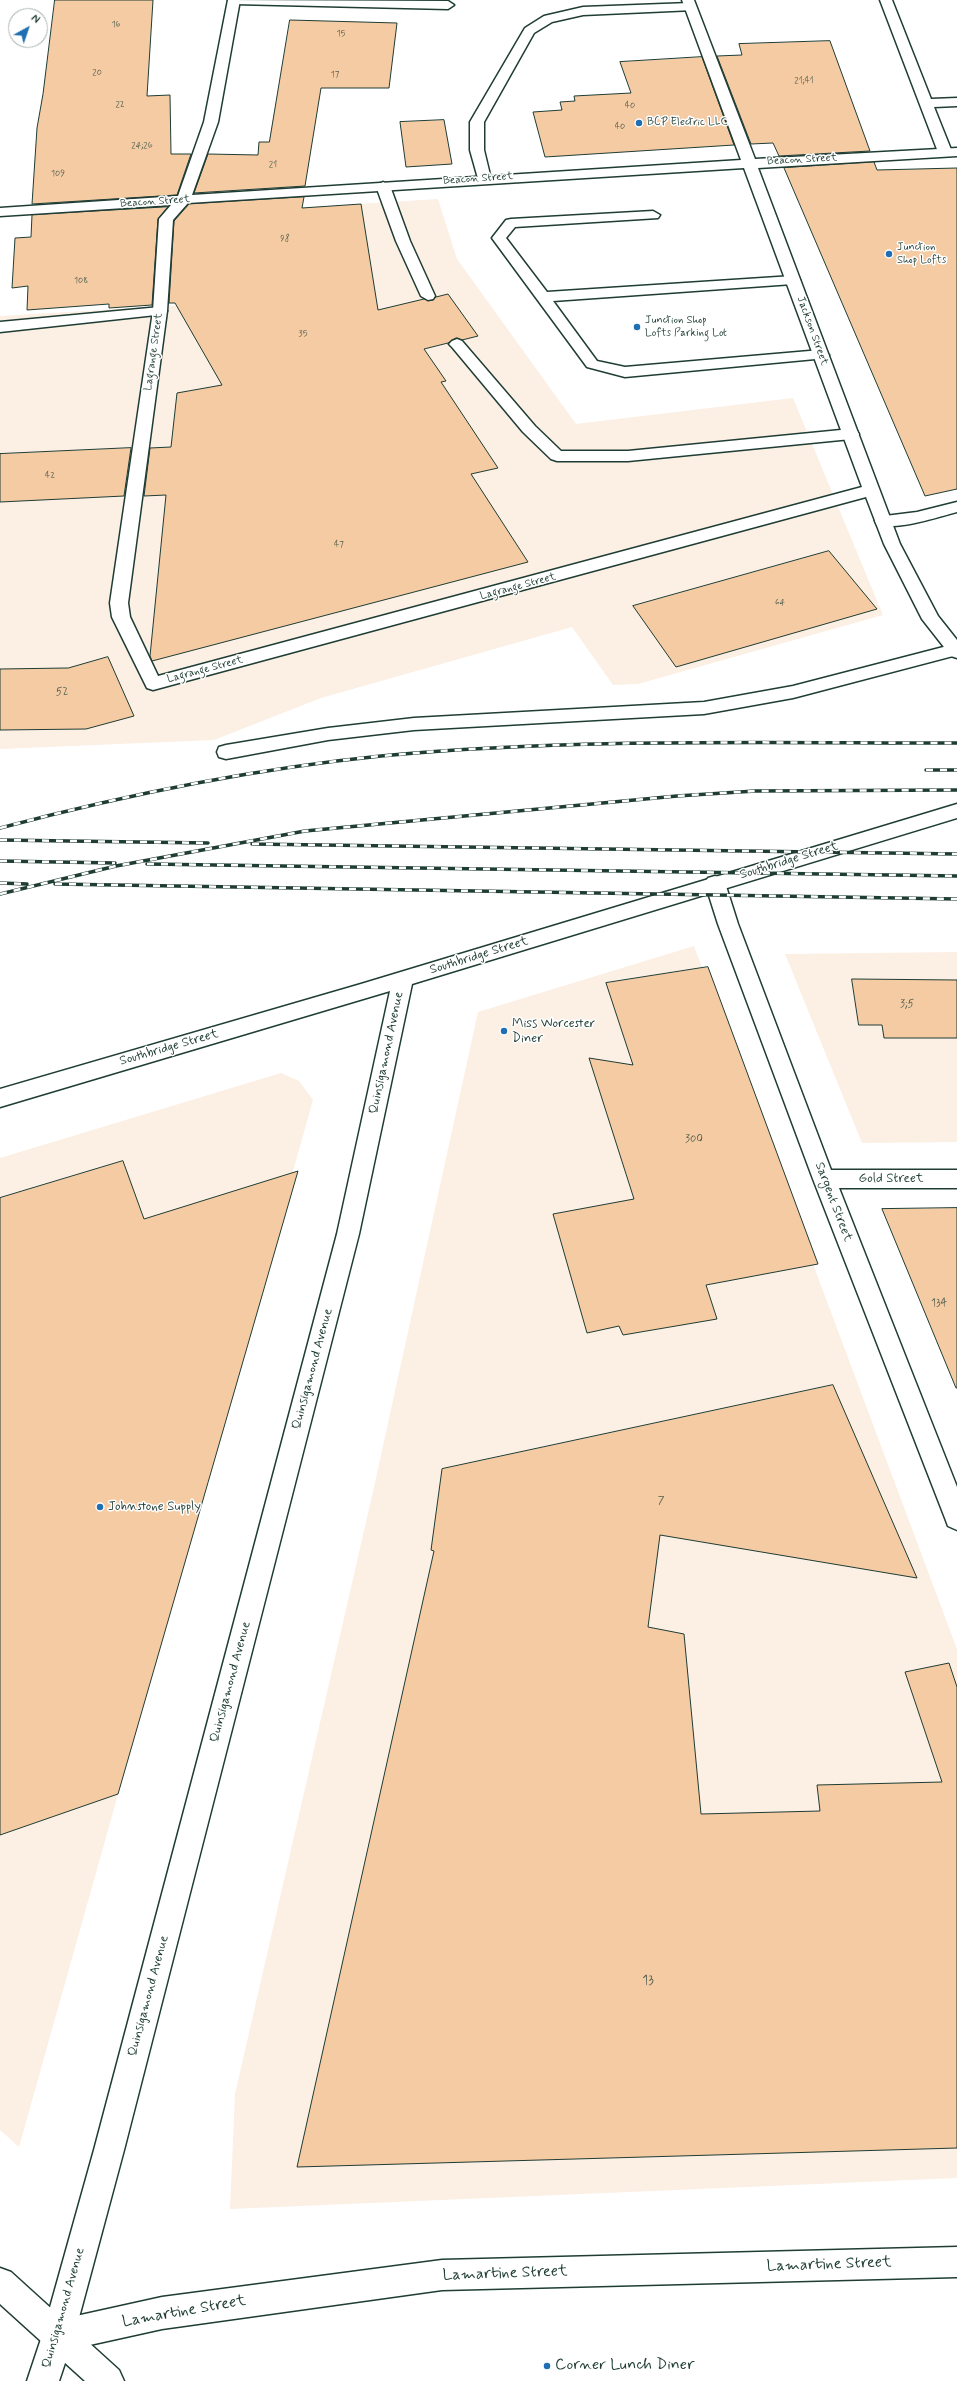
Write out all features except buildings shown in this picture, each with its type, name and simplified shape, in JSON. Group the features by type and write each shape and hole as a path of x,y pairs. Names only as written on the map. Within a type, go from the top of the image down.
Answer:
{"street":[{"path":"234,0 448,5"},
{"name":"Lagrange Street","path":"234,0 211,122 183,200 166,219 160,311 119,604 121,617 153,684 871,490"},
{"path":"886,0 926,103 951,152"},
{"path":"484,179 478,150 477,122 530,31 548,19 583,11 689,3"},
{"name":"Jackson Street","path":"689,3 794,280 883,522 915,592 930,618 956,651"},
{"path":"926,103 957,102"},
{"name":"Beacon Street","path":"0,212 484,179 951,152"},
{"path":"383,186 403,241 428,296"},
{"path":"653,215 511,223 499,238 592,364 625,372 821,355"},
{"path":"542,297 794,280"},
{"path":"0,327 160,311"},
{"path":"457,344 529,429 557,456 628,456 851,434"},
{"path":"883,522 917,517 957,507"},
{"path":"226,752 328,734 401,726 504,718 704,708 793,692 956,651"},
{"name":"Southbridge Street","path":"0,1098 403,979 715,883 957,811"},
{"name":"Sargent Street","path":"715,883 728,924 824,1179 957,1518"},
{"name":"Quinsigamond Avenue","path":"43,2381 58,2336 348,1234 403,979"},
{"name":"Gold Street","path":"824,1179 957,1179"},
{"name":"Lamartine Street","path":"58,2336 162,2313 226,2303 442,2275 957,2262"},
{"path":"0,2283 108,2381"}],"shaded area":[{"path":"438,199 457,259 576,424 793,398 883,615 638,684 613,685 572,627 321,698 214,740 0,749 0,316 185,305 197,214"},
{"path":"694,946 957,1649 957,2178 230,2209 235,2094 374,1487 478,1012"},
{"path":"957,952 957,1142 862,1143 785,954"},
{"name":"Johnstone Supply","path":"281,1073 299,1081 313,1100 19,2147 0,2130 0,1158"}],"railway":[{"path":"0,828 189,784 285,768 381,756 453,750 597,744 741,742 957,743"},
{"path":"926,770 957,770"},
{"path":"0,894 116,866 305,831 677,796 755,791 957,790"},
{"path":"0,840 208,843"},
{"path":"252,844 957,854"},
{"path":"0,861 115,863"},
{"path":"147,864 957,876"},
{"path":"0,883 27,884"},
{"path":"55,884 957,899"}],"place":[{"name":"BCP Electric LLC","path":"639,123"},
{"name":"Junction Shop Lofts","path":"889,254"},
{"name":"Junction Shop Lofts Parking Lot","path":"637,327"},
{"name":"Miss Worcester Diner","path":"504,1031"},
{"name":"Johnstone Supply","path":"100,1507"},
{"name":"Corner Lunch Diner","path":"547,2366"}]}
